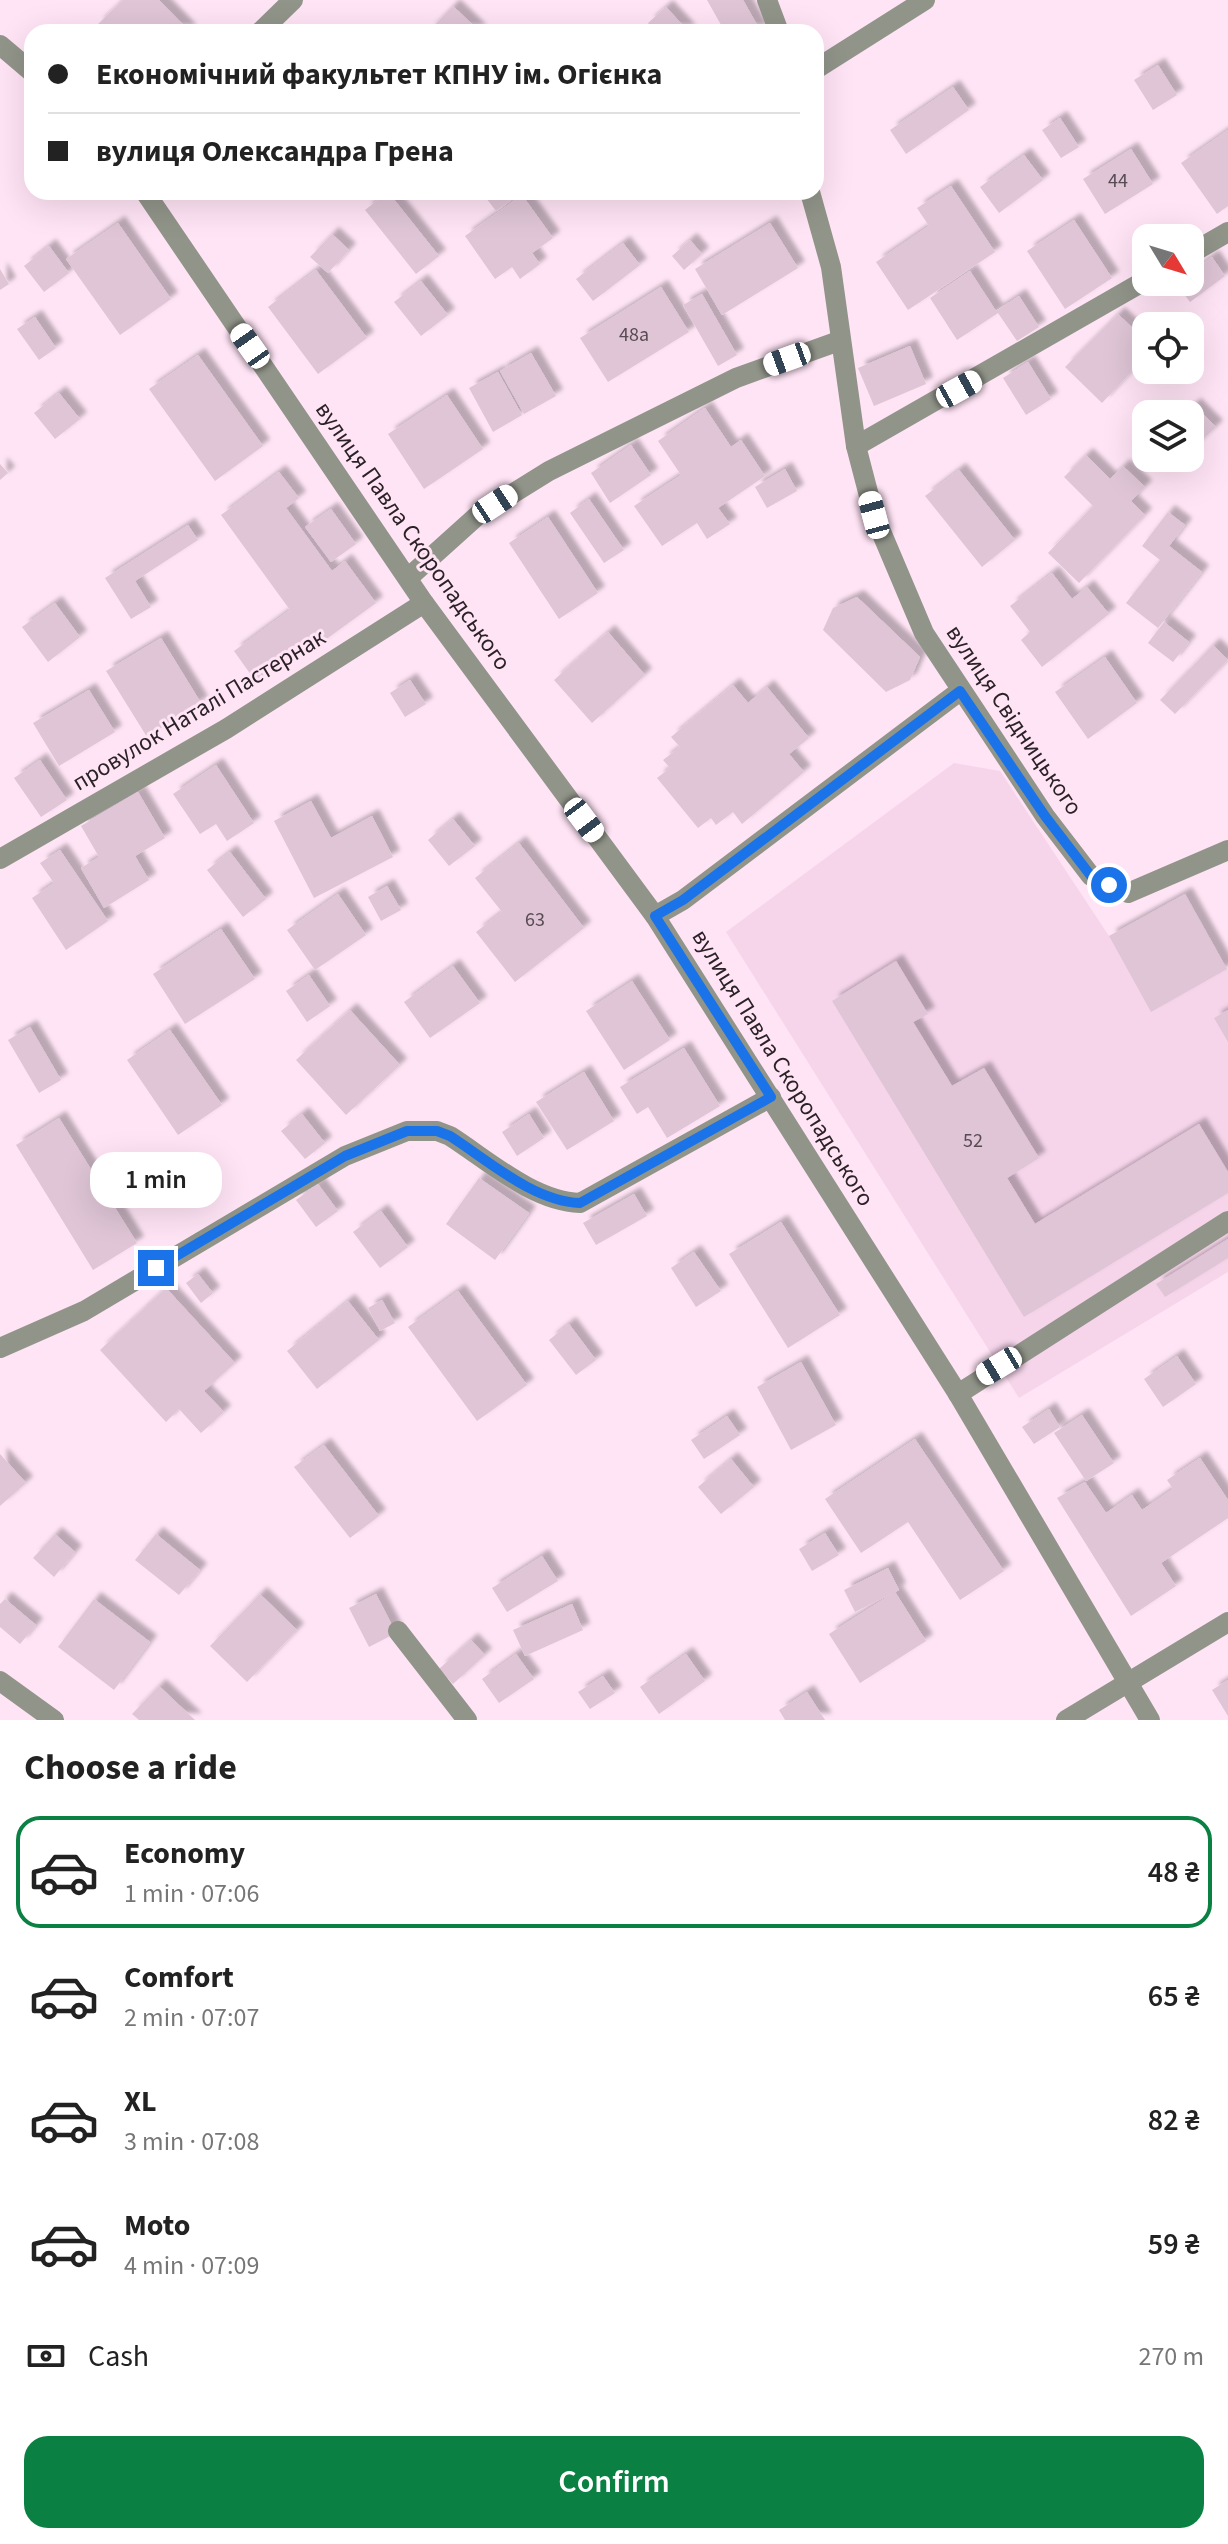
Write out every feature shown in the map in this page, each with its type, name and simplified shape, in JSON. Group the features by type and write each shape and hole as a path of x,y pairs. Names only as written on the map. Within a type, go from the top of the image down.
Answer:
{"street":[{"path":"268,24 293,0"},
{"path":"767,0 776,24"},
{"path":"824,64 925,0"},
{"path":"0,45 24,65"},
{"name":"вулиця Павла Скоропадського","path":"150,200 424,603 655,916 958,1394 1150,1720"},
{"name":"вулиця Свідницького","path":"812,200 831,267 856,446 874,515 897,576 924,633 960,691 1045,816 1091,876 1128,893 1228,850"},
{"path":"1204,246 1228,232"},
{"path":"856,446 1132,288"},
{"path":"408,578 478,515 549,471 736,378 839,341"},
{"name":"провулок Наталі Пастернак","path":"0,859 226,729 424,603"},
{"path":"655,916 683,900 960,691"},
{"path":"0,1348 84,1311 345,1156 407,1131 437,1131 450,1136 529,1187 562,1202 580,1203 771,1097"},
{"path":"958,1394 1228,1221"},
{"path":"1066,1720 1228,1622"},
{"path":"398,1631 467,1720"},
{"path":"0,1681 54,1720"}],"shaded area":[{"path":"954,763 1000,771 1109,936 1185,894 1228,970 1228,1272 1019,1398 726,932"}],"building":[{"path":"123,0 159,0 182,24 98,24"},
{"path":"707,0 743,0 756,24 720,24"},
{"path":"453,6 472,24 436,24"},
{"path":"666,7 682,24 649,24"},
{"path":"1158,65 1177,95 1153,110 1134,80"},
{"path":"953,87 969,110 906,154 890,130"},
{"path":"1060,118 1079,147 1061,158 1042,130"},
{"path":"1228,130 1228,206 1217,214 1181,163"},
{"path":"1131,149 1153,184 1105,214 1083,179"},
{"path":"1024,155 1043,180 999,213 980,187"},
{"path":"951,186 995,252 908,310 876,262 929,226 917,208"},
{"path":"378,200 394,200 439,256 416,274 365,210"},
{"path":"488,200 511,200 496,211"},
{"path":"515,200 526,200 553,238 532,253 540,264 520,279 512,267 495,279 465,236"},
{"path":"1074,220 1112,278 1065,309 1027,251"},
{"path":"118,223 171,299 120,335 66,259"},
{"path":"770,223 798,268 722,315 695,269"},
{"path":"332,234 349,250 328,273 310,257"},
{"path":"690,240 702,254 684,270 672,256"},
{"path":"623,243 640,265 593,301 576,279"},
{"path":"49,246 69,273 44,292 24,266"},
{"path":"1212,257 1225,276 1204,292 1204,263"},
{"path":"0,269 9,284 0,290"},
{"path":"316,270 367,338 318,374 268,307"},
{"path":"970,271 996,311 1019,296 1039,327 1017,341 998,313 957,340 930,298"},
{"path":"421,281 448,315 421,336 394,302"},
{"path":"661,287 689,332 608,382 580,338"},
{"path":"702,294 737,355 718,366 683,305"},
{"path":"1118,314 1132,328 1132,371 1102,403 1065,367"},
{"path":"35,317 56,348 39,360 17,329"},
{"path":"910,346 926,384 874,406 858,368"},
{"path":"531,353 556,396 524,414 500,371"},
{"path":"198,355 263,446 215,481 149,389"},
{"path":"1028,362 1051,399 1026,415 1003,378"},
{"path":"498,372 522,415 493,432 469,388"},
{"path":"59,393 80,419 55,439 34,413"},
{"path":"447,395 483,449 424,489 388,434"},
{"path":"705,408 731,447 741,440 765,476 718,508 730,524 707,539 697,523 662,546 634,506 681,475 658,441"},
{"path":"1204,415 1216,427 1204,438"},
{"path":"631,445 651,475 610,503 591,473"},
{"path":"1086,455 1110,479 1123,466 1145,487 1131,501 1145,515 1079,583 1048,553 1093,506 1064,477"},
{"path":"0,464 8,473 0,480"},
{"path":"785,469 797,491 767,508 755,487"},
{"path":"959,470 1015,540 982,567 925,496"},
{"path":"279,472 299,498 286,508 332,571 345,561 376,603 296,661 292,655 256,682 234,651 290,610 221,515"},
{"path":"589,499 624,550 604,563 570,513"},
{"path":"331,509 356,544 331,562 305,527"},
{"path":"1168,512 1185,525 1169,546 1202,572 1158,628 1126,603 1160,560 1142,546"},
{"path":"548,517 598,593 559,619 509,543"},
{"path":"188,525 198,540 135,581 151,607 131,619 105,578"},
{"path":"1052,573 1072,599 1087,587 1109,614 1042,667 1021,640 1030,632 1010,606"},
{"path":"857,597 920,657 910,680 886,692 823,630 833,608"},
{"path":"55,603 80,637 48,662 22,627"},
{"path":"1164,622 1189,642 1173,662 1148,643"},
{"path":"608,632 645,675 592,723 554,680"},
{"path":"161,638 201,703 147,737 106,671"},
{"path":"1213,645 1228,660 1175,714 1160,700"},
{"path":"1105,657 1137,703 1088,739 1055,692"},
{"path":"410,680 426,704 405,717 390,693"},
{"path":"733,685 748,703 767,687 809,738 789,754 804,772 742,824 733,812 716,825 711,818 698,828 657,778 670,768 663,760 680,747 671,737"},
{"path":"89,690 115,732 59,766 33,723"},
{"path":"40,760 67,800 41,817 14,778"},
{"path":"216,765 254,823 227,841 216,824 200,834 173,794"},
{"path":"138,792 165,838 135,856 149,880 104,908 81,868 99,857 81,826"},
{"path":"311,801 331,838 372,816 393,857 314,898 274,821"},
{"path":"453,819 475,846 449,866 428,840"},
{"path":"519,843 584,928 515,982 476,932 502,912 475,878"},
{"path":"60,850 108,921 66,950 32,898 54,883 40,863"},
{"path":"230,852 266,899 243,917 207,870"},
{"path":"387,886 401,910 381,921 368,897"},
{"path":"338,894 366,935 315,970 287,930"},
{"path":"1185,894 1227,969 1151,1012 1109,936"},
{"path":"221,929 255,979 185,1024 153,974"},
{"path":"896,961 928,1014 913,1022 952,1086 984,1068 1039,1158 1007,1178 1035,1224 1199,1124 1228,1172 1228,1193 1024,1317 832,1001"},
{"path":"453,966 480,1003 430,1038 404,1002"},
{"path":"309,975 330,1006 307,1022 286,991"},
{"path":"632,981 670,1040 624,1070 586,1011"},
{"path":"350,1010 400,1065 346,1115 296,1060"},
{"path":"1228,1010 1228,1042 1214,1018"},
{"path":"30,1027 61,1080 39,1093 8,1040"},
{"path":"170,1030 222,1105 178,1135 127,1060"},
{"path":"684,1048 720,1106 667,1138 648,1107 637,1114 620,1087"},
{"path":"584,1072 614,1121 567,1150 536,1102"},
{"path":"302,1114 325,1143 305,1159 281,1131"},
{"path":"529,1114 544,1138 517,1156 502,1132"},
{"path":"59,1118 137,1243 93,1270 16,1145"},
{"path":"479,1178 529,1213 495,1260 446,1224"},
{"path":"318,1184 338,1211 316,1227 296,1200"},
{"path":"634,1194 647,1216 596,1245 583,1223"},
{"path":"381,1211 408,1247 380,1268 353,1232"},
{"path":"781,1222 840,1315 788,1348 729,1254"},
{"path":"1228,1239 1228,1258 1165,1297 1156,1284"},
{"path":"694,1252 721,1291 696,1307 671,1268"},
{"path":"198,1274 213,1293 201,1303 186,1283"},
{"path":"166,1288 235,1363 204,1391 224,1412 201,1433 179,1409 166,1422 100,1350"},
{"path":"458,1291 527,1385 477,1421 408,1327"},
{"path":"382,1300 395,1323 380,1331 368,1308"},
{"path":"348,1301 379,1340 317,1389 287,1351"},
{"path":"569,1324 596,1360 576,1375 549,1340"},
{"path":"1177,1356 1196,1384 1163,1407 1144,1379"},
{"path":"801,1362 836,1425 791,1450 757,1387"},
{"path":"1049,1409 1060,1427 1034,1444 1022,1427"},
{"path":"1082,1415 1114,1463 1086,1481 1054,1433"},
{"path":"727,1416 740,1435 704,1459 691,1440"},
{"path":"915,1439 1004,1571 960,1600 908,1522 861,1553 825,1499"},
{"path":"324,1445 379,1516 350,1538 294,1467"},
{"path":"0,1454 26,1483 0,1506"},
{"path":"1200,1458 1228,1500 1228,1518 1161,1563 1176,1586 1131,1616 1057,1498 1085,1482 1106,1513 1132,1495 1142,1510 1173,1489 1167,1480"},
{"path":"731,1459 754,1487 721,1514 698,1487"},
{"path":"825,1533 839,1555 812,1571 799,1549"},
{"path":"55,1534 75,1552 54,1577 33,1558"},
{"path":"156,1534 200,1570 179,1595 135,1560"},
{"path":"542,1556 558,1581 507,1612 492,1588"},
{"path":"888,1568 899,1590 855,1612 844,1590"},
{"path":"895,1592 926,1641 860,1683 829,1634"},
{"path":"260,1594 297,1630 247,1682 210,1646"},
{"path":"376,1594 396,1633 369,1647 349,1608"},
{"path":"5,1599 36,1625 20,1644 0,1627 0,1604"},
{"path":"94,1599 150,1642 114,1690 58,1647"},
{"path":"572,1604 583,1630 525,1656 513,1630"},
{"path":"471,1640 485,1655 453,1684 439,1669"},
{"path":"516,1654 534,1679 499,1703 482,1679"},
{"path":"686,1654 705,1681 659,1714 640,1687"},
{"path":"603,1676 615,1693 590,1709 578,1692"},
{"path":"1228,1680 1228,1716 1212,1690"},
{"path":"159,1686 195,1720 139,1720 132,1714"},
{"path":"807,1692 825,1720 785,1720 779,1710"}],"route":[{"path":"156,1268 345,1156 407,1131 437,1131 450,1136 529,1187 562,1202 580,1203 636,1175 771,1097 655,916 683,900 960,691 1045,816 1091,876 1109,885"}]}
